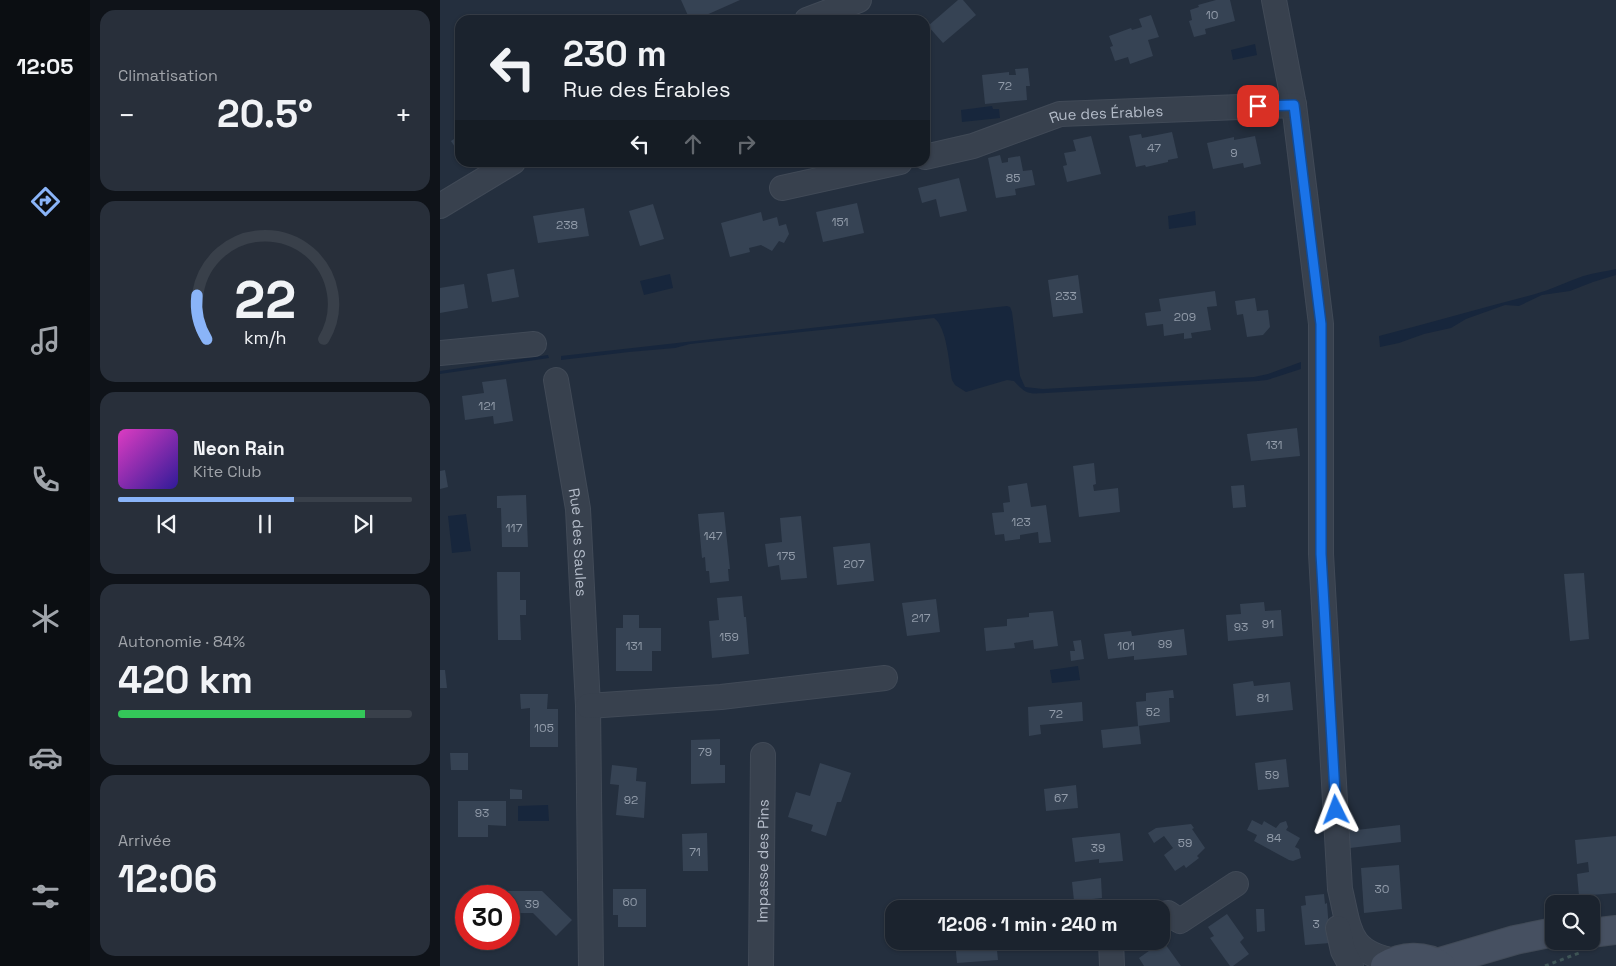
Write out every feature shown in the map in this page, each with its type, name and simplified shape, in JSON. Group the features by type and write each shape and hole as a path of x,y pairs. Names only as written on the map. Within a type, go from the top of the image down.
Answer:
{"main road":[{"path":"1600,927 1616,926"},
{"path":"1600,932 1616,930"},
{"path":"1390,964 1416,958 1439,965 1515,940 1545,934"},
{"path":"1488,966 1517,949 1545,941"}],"street":[{"path":"821,15 859,0"},
{"path":"1274,0 1294,105 1321,324 1321,554 1340,889 1351,932 1359,947 1390,964"},
{"name":"Rue des Érables","path":"930,156 973,146 1060,114 1294,105"},
{"path":"440,206 505,167"},
{"path":"782,188 877,167"},
{"path":"440,353 534,344"},
{"name":"Rue des Saules","path":"556,380 578,509 588,706 591,966"},
{"path":"588,706 721,696 885,678"},
{"name":"Impasse des Pins","path":"761,966 763,755"},
{"path":"1170,914 1180,921 1236,884"},
{"path":"1340,889 1336,913 1343,951 1351,966"},
{"path":"1111,950 1112,966"}],"water":[{"path":"1255,44 1257,55 1233,60 1231,50"},
{"path":"992,106 993,109 999,109 1000,118 962,122 961,110"},
{"path":"1195,211 1196,225 1169,229 1168,216"},
{"path":"1616,269 1616,275 1570,291 1542,295 1519,306 1505,305 1466,319 1451,328 1380,347 1379,336 1534,294 1583,276"},
{"path":"670,274 673,288 644,295 640,281"},
{"path":"1010,307 1012,312 1020,376 1025,387 1043,389 1254,377 1301,362 1301,369 1258,381 1040,393 1028,392 1014,381 1007,380 966,392 955,385 952,380 945,337 934,318 561,360 561,356"},
{"path":"548,355 549,358 440,374 440,371"},
{"path":"466,514 471,551 452,553 448,516"},
{"path":"1078,666 1080,680 1052,683 1050,670"},
{"path":"548,805 549,821 518,821 518,806"}],"building":[{"path":"681,0 740,0 706,15 688,15"},
{"path":"958,0 963,0 976,15 943,43 930,28 930,24"},
{"path":"1216,0 1230,0 1235,21 1205,29 1206,34 1194,37 1189,21 1192,20 1190,10 1199,7 1198,5"},
{"path":"1151,15 1159,37 1148,40 1153,56 1130,64 1128,57 1115,61 1110,47 1113,46 1109,36 1131,28 1132,30 1142,27 1139,19"},
{"path":"1028,68 1030,86 1026,86 1027,100 985,104 982,75 1009,72 1009,75 1016,75 1015,69"},
{"path":"1172,132 1178,158 1146,167 1145,165 1136,167 1129,136 1141,134 1142,138"},
{"path":"1091,136 1101,174 1067,182 1063,166 1067,165 1064,153 1076,151 1073,140"},
{"path":"1255,136 1261,164 1244,168 1243,163 1213,169 1207,143 1234,137 1234,140"},
{"path":"455,138 455,147 451,141"},
{"path":"1000,155 1002,163 1008,162 1008,158 1020,156 1023,171 1032,170 1035,185 1015,189 1016,195 996,198 988,158"},
{"path":"959,178 967,211 940,217 936,199 922,203 918,188"},
{"path":"857,203 864,233 823,242 816,212"},
{"path":"653,204 664,239 640,246 629,211"},
{"path":"584,208 589,236 538,243 533,216"},
{"path":"761,212 763,221 777,217 779,226 786,224 789,234 784,243 779,241 772,251 761,245 749,248 750,252 730,257 721,223"},
{"path":"514,269 519,297 492,302 487,274"},
{"path":"1078,275 1083,313 1053,317 1048,280"},
{"path":"464,284 468,308 440,313 440,288"},
{"path":"1215,291 1217,306 1207,307 1211,330 1191,333 1192,338 1184,339 1184,333 1164,336 1163,324 1147,326 1145,313 1161,311 1159,299"},
{"path":"1255,298 1257,311 1268,310 1270,327 1263,335 1247,337 1243,314 1237,315 1235,301"},
{"path":"506,379 513,421 494,424 493,416 465,420 462,396 484,393 482,382"},
{"path":"1297,428 1300,456 1251,461 1247,434"},
{"path":"1094,463 1096,484 1093,485 1094,491 1118,488 1120,512 1079,517 1073,466"},
{"path":"445,470 448,487 440,489 440,471"},
{"path":"1027,483 1031,507 1046,505 1051,542 1039,543 1038,532 1020,535 1020,539 1005,541 1004,534 995,535 992,513 1004,512 1003,503 1010,502 1008,486"},
{"path":"1244,485 1246,507 1233,508 1231,486"},
{"path":"526,495 528,547 502,547 501,508 497,508 497,496"},
{"path":"724,512 730,569 728,569 729,581 710,583 709,571 706,571 705,557 702,558 698,514"},
{"path":"801,516 807,578 781,580 779,565 768,567 765,544 782,542 780,518"},
{"path":"870,543 874,581 837,585 833,547"},
{"path":"497,572 520,572 520,600 526,600 526,615 520,615 521,640 498,640"},
{"path":"1584,573 1589,639 1570,641 1564,574"},
{"path":"742,596 749,654 712,658 709,621 719,620 717,598"},
{"path":"936,599 940,632 907,636 902,603"},
{"path":"1264,602 1265,611 1281,610 1283,636 1228,641 1226,615 1241,614 1240,604"},
{"path":"1053,611 1058,646 1034,649 1033,640 1014,643 1015,648 986,651 984,628 1007,626 1007,619 1029,617 1029,613"},
{"path":"623,615 639,615 639,628 661,628 661,651 652,651 652,671 616,671 616,628 623,628"},
{"path":"1184,629 1187,655 1134,660 1134,656 1108,659 1104,634 1131,631 1132,636"},
{"path":"1081,640 1084,659 1071,661 1070,651 1075,651 1073,641"},
{"path":"440,670 445,670 447,688 440,688"},
{"path":"1253,681 1254,686 1290,682 1293,710 1236,716 1233,684"},
{"path":"1173,690 1174,698 1169,698 1170,722 1138,726 1136,702 1146,701 1146,693"},
{"path":"520,694 548,694 547,709 558,709 558,747 530,747 530,708 521,709"},
{"path":"1082,702 1083,721 1040,725 1041,734 1029,736 1028,707"},
{"path":"1139,726 1141,744 1103,748 1101,730"},
{"path":"720,739 720,765 725,765 725,783 691,784 691,740"},
{"path":"450,753 468,753 468,770 451,770"},
{"path":"1286,759 1289,787 1258,790 1255,763"},
{"path":"820,763 851,773 841,802 837,802 826,836 811,831 813,825 788,817 796,792 810,796"},
{"path":"612,765 637,768 636,781 646,782 644,818 616,815 619,785 610,784"},
{"path":"1076,785 1078,808 1046,811 1044,789"},
{"path":"510,789 522,790 522,799 510,799"},
{"path":"458,801 506,801 506,826 488,825 488,837 458,837"},
{"path":"1252,820 1262,825 1264,821 1276,828 1280,823 1286,821 1288,827 1286,830 1300,838 1295,847 1299,849 1301,858 1293,861 1289,860 1254,841 1257,835 1247,830"},
{"path":"1191,824 1194,828 1192,829 1205,848 1197,856 1199,858 1186,868 1184,865 1175,871 1164,855 1173,848 1164,836 1154,843 1148,833 1156,828"},
{"path":"1400,825 1401,842 1350,848 1348,831"},
{"path":"707,833 708,871 683,871 682,834"},
{"path":"1120,833 1123,861 1099,863 1099,859 1075,862 1072,838"},
{"path":"1616,836 1616,893 1579,895 1577,874 1589,872 1588,862 1577,864 1575,840"},
{"path":"1399,865 1402,909 1364,913 1361,868"},
{"path":"1101,878 1102,898 1074,900 1072,882"},
{"path":"613,889 646,889 646,927 618,927 618,915 613,915"},
{"path":"520,891 542,891 572,920 556,936 533,913 520,913"},
{"path":"1324,894 1325,904 1327,903 1330,943 1305,945 1301,906 1306,905 1305,896"},
{"path":"1256,909 1264,909 1265,931 1257,932"},
{"path":"1227,914 1244,938 1240,942 1249,954 1233,966 1230,966 1210,938 1214,936 1208,927"},
{"path":"956,950 997,950 998,960 957,963"},
{"path":"1150,950 1169,950 1181,966 1144,966 1139,958"}],"route":[{"path":"1258,106 1294,105 1321,324 1321,554 1336,810"}]}
